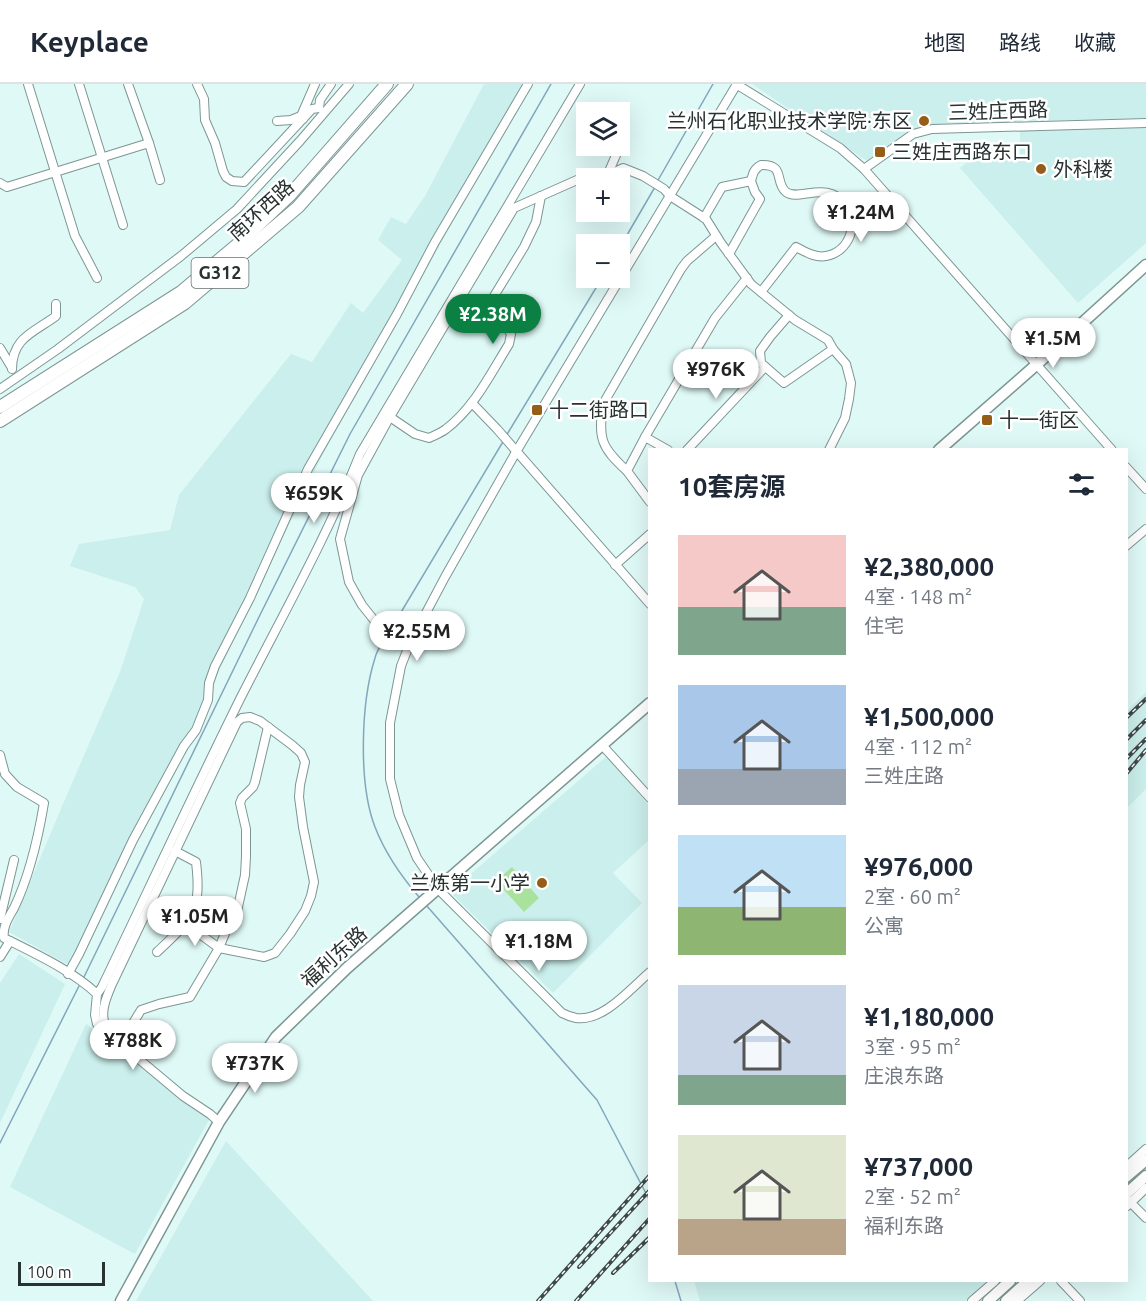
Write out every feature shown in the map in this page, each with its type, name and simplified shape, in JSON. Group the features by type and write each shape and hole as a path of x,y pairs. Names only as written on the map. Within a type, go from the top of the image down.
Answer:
{"highway":[{"name":"南环西路","path":"0,407 181,292 238,244 289,196 387,84"},
{"name":"南环西路","path":"0,421 185,303 298,207 407,84"}],"main road":[{"path":"945,448 1146,265"},
{"name":"福利东路","path":"121,1301 219,1122 276,1037 347,968 648,705"},
{"path":"1128,1175 1146,1160"},
{"path":"1128,1200 1146,1176"},
{"path":"988,1301 1009,1282"},
{"path":"1006,1301 1027,1282"}],"street":[{"path":"28,84 75,236 97,278"},
{"path":"79,84 123,225"},
{"path":"128,84 160,180"},
{"path":"197,84 204,99 205,120 223,171 229,179 235,182 244,182 312,109 321,110"},
{"path":"302,118 313,88 304,84"},
{"path":"321,110 320,100 332,84"},
{"path":"0,389 15,373 58,349 174,261 237,209 300,141 321,110 348,84"},
{"path":"71,976 133,840 195,730 208,700 209,683 215,666 250,598 308,469 397,314 435,242 528,84"},
{"path":"219,1122 183,1096 97,1024 96,994 102,987 231,717 304,577 360,454 580,84"},
{"path":"648,974 606,1011 593,1018 575,1018 562,1013 436,891 417,858 399,815 390,778 390,723 401,666 410,642 445,577 514,450 667,193 736,84 840,148 864,169 1110,448"},
{"path":"277,121 302,118"},
{"name":"三姓庄西路","path":"864,169 913,134 932,129 1146,123"},
{"path":"0,183 8,188 149,143"},
{"path":"729,254 759,199 752,181 755,169 761,165 771,166 778,171 786,192 792,194 827,192 838,197 847,206 852,218 852,231 847,242 838,251 826,256 814,256 796,247 761,292"},
{"path":"630,171 651,181 704,218 751,284 795,320 828,340 846,364 851,383 849,399 844,418 829,448"},
{"path":"410,642 378,625 362,605 349,582 340,539 358,475 514,208 576,180"},
{"path":"704,218 722,187 752,181"},
{"path":"488,316 488,306 524,247 536,222 541,196"},
{"path":"648,499 627,471 611,456 603,442 600,423 603,404 681,269 716,236"},
{"path":"627,471 715,318 747,278"},
{"path":"390,417 416,434 429,438 445,431 472,403 512,339 508,329 460,300"},
{"path":"15,373 14,355 18,344 30,332 44,326 56,316 56,304"},
{"path":"789,315 760,351 761,363 784,383 833,349"},
{"path":"0,348 15,373"},
{"path":"689,448 765,367"},
{"path":"472,403 648,602"},
{"path":"645,437 664,448"},
{"path":"1128,469 1146,489"},
{"path":"1128,544 1146,529"},
{"path":"615,565 648,536"},
{"path":"104,1021 102,1016 112,984 237,722 242,718 255,718 292,745 301,753 305,762 299,797 314,882 311,896 291,934 275,953 264,957 219,948 186,924"},
{"path":"121,1043 141,1010 190,997 236,916 245,875 246,829 240,803 255,782 268,728"},
{"path":"602,745 648,796"},
{"path":"0,755 5,774 17,787 44,803 32,860 3,931"},
{"path":"158,952 186,924 197,901 196,862 175,851"},
{"path":"14,860 0,920 4,938 41,957 89,987 96,994"},
{"path":"0,957 10,941"},
{"path":"1128,1165 1146,1149"},
{"path":"1146,1188 1128,1200 1146,1218"},
{"path":"972,1301 994,1282"},
{"path":"1017,1301 1039,1282"},
{"path":"1062,1282 1080,1301"}],"shaded area":[{"path":"484,84 530,84 322,456 76,969 9,932 120,672 144,599 135,587 70,566 79,544 170,530 179,495 291,354 312,362 351,303 363,313 402,260 378,240 391,217 406,224 425,196"},
{"name":"兰州石化职业技术学院·东区","path":"752,84 1146,84 1146,118 935,124 917,129 870,163"},
{"path":"1146,127 1146,243 1078,303 960,168 972,158 1020,157 1020,131"},
{"path":"1146,692 1146,789 1128,807 1128,710"},
{"name":"兰炼第一小学","path":"607,756 648,805 648,841 613,873 642,903 553,993 450,892"},
{"path":"19,954 65,984 0,1123 0,983"},
{"path":"86,1024 210,1118 135,1254 10,1187"},
{"path":"226,1141 373,1301 136,1301"},
{"path":"694,1282 989,1282 966,1301 700,1301"}],"green space":[{"path":"512,867 539,898 524,912 496,881"}],"waterway":[{"path":"83,979 350,434 551,84"},
{"path":"657,182 713,84"},
{"path":"628,234 655,187"},
{"path":"506,436 596,288"},
{"path":"391,629 504,440"},
{"path":"388,633 376,655 367,697 363,743 366,788 375,827 384,846 419,897"},
{"path":"426,905 597,1100 648,1197"},
{"path":"0,1143 79,986"},
{"path":"675,1282 681,1301"}],"railway":[{"path":"1128,716 1146,699"},
{"path":"1128,738 1146,720"},
{"path":"1128,757 1146,739"},
{"path":"1128,772 1146,750"},
{"path":"538,1301 648,1177"},
{"path":"579,1267 648,1192"},
{"path":"576,1301 648,1220"},
{"path":"613,1273 648,1239"}],"place":[{"name":"兰州石化职业技术学院·东区","path":"924,121"},
{"name":"三姓庄西路东口","path":"880,152"},
{"name":"外科楼","path":"1041,169"},
{"name":"十二街路口","path":"537,410"},
{"name":"十一街区","path":"987,420"},
{"name":"兰炼第一小学","path":"542,883"}]}
